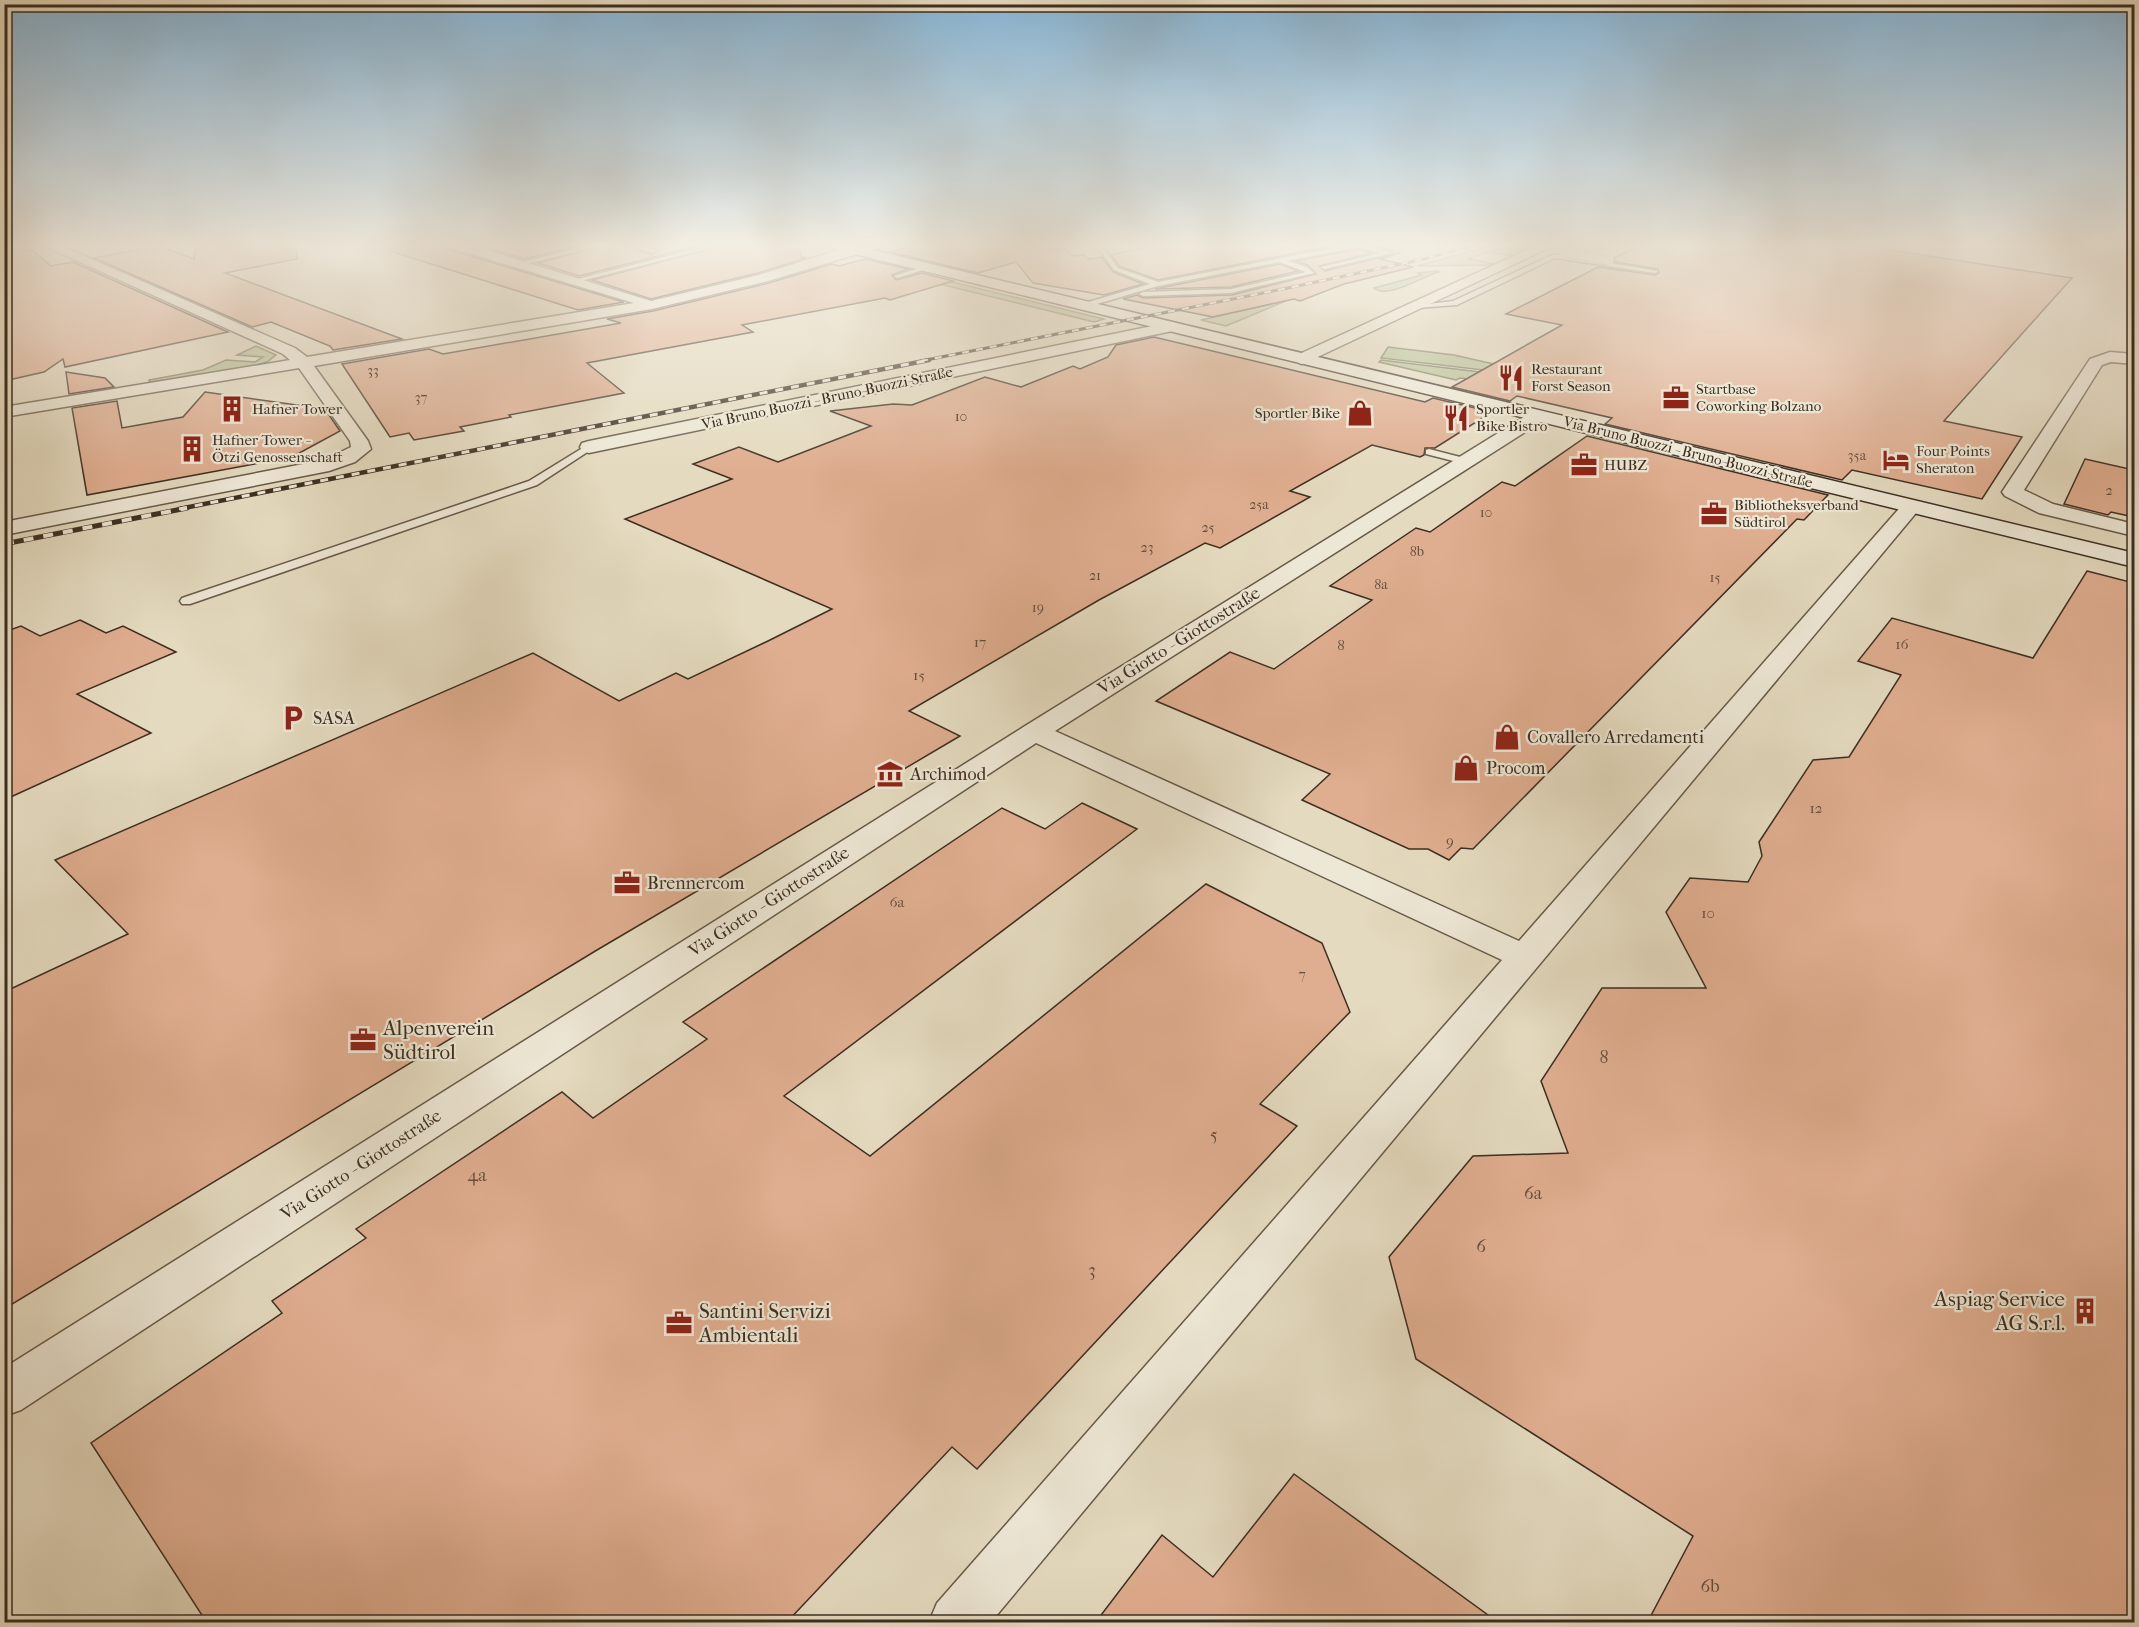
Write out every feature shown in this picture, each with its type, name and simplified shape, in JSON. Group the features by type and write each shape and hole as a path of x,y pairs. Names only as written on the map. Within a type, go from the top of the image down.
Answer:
{"main road":[{"name":"Via Bruno Buozzi - Bruno-Buozzi-Straße","path":"1142,320 2134,560"}],"street":[{"path":"4,529 329,465 348,458 361,449 359,441 310,376 302,361 289,351 218,320"},
{"path":"4,412 559,320"},
{"path":"1301,360 1386,320"},
{"name":"Via Bruno Buozzi - Bruno-Buozzi-Straße","path":"589,447 1172,327"},
{"path":"2134,359 2110,357 2096,362 2012,492 2046,510 2134,530"},
{"name":"Via Giotto - Giottostraße","path":"4,1394 1035,732 1538,416"},
{"path":"956,1623 1911,507"},
{"path":"1035,732 1076,753 1527,958"}],"lane":[{"path":"186,601 533,483 589,447"},
{"path":"1429,452 1465,461"}],"green space":[{"path":"1201,320 1240,320 1226,326"},
{"path":"256,346 276,355 267,362 252,366 150,383 149,380 203,370 226,360 255,362 263,357 237,355"},
{"path":"1388,347 1454,355 1494,364 1483,370 1381,358"},
{"path":"1381,360 1480,372 1467,379 1456,380 1379,362"}],"building":[{"path":"4,320 201,320 228,332 65,367 63,359 44,372 4,381"},
{"path":"236,320 351,320 402,339 333,350 330,346 271,322 252,327"},
{"path":"610,320 769,320 742,325 753,332 587,363 624,393 509,415 511,417 460,427 464,431 414,440 409,433 390,437 342,364 429,349 443,354 621,323"},
{"path":"1536,320 2034,320 1944,421 2022,437 1982,499 1852,470 1842,480 1605,424 1612,418 1517,396 1510,401 1452,387 1562,325"},
{"path":"1154,337 1425,402 1433,398 1492,412 1435,448 1425,448 1424,455 1420,457 1372,445 1290,491 1310,497 1220,548 1205,543 1099,600 909,711 960,736 597,950 4,1309 4,992 128,934 55,860 533,653 619,701 676,673 688,679 768,641 832,609 625,519 732,479 693,464 739,447 778,462 871,426 830,411 893,404 912,405 985,377 1021,387 1073,366 1080,369 1108,357 1116,345"},
{"path":"66,372 105,378 114,387 69,394"},
{"name":"Hafner Tower - Ötzi Genossenschaft","path":"205,392 325,409 340,431 292,457 87,495 72,408 117,401 122,428 183,417"},
{"path":"1587,436 1828,495 1804,520 1797,519 1473,849 1461,848 1449,860 1428,849 1409,849 1302,800 1330,774 1156,701 1230,652 1274,669 1372,600 1330,586 1416,528 1430,532 1502,482 1515,486"},
{"path":"2085,459 2134,470 2134,517 2111,512 2108,515 2064,504"},
{"path":"2087,571 2134,583 2134,1623 1647,1623 1693,1536 1416,1359 1389,1257 1473,1156 1568,1153 1541,1081 1602,988 1706,988 1666,912 1690,878 1748,882 1762,856 1759,842 1813,760 1849,757 1901,675 1858,661 1892,618 2033,658"},
{"path":"80,620 106,633 123,626 176,652 77,694 151,733 4,800 4,632 21,626 40,636"},
{"name":"Santini Servizi Ambientali","path":"1082,803 1137,829 784,1096 870,1156 1206,884 1322,943 1350,1012 1260,1104 1297,1126 977,1469 952,1447 786,1623 207,1623 91,1443 282,1313 272,1301 366,1238 356,1229 562,1092 593,1118 707,1039 683,1022 1002,808 1045,829"},
{"path":"1294,1474 1499,1623 1095,1623 1162,1535 1213,1577"}],"railway":[{"path":"921,361 1127,320"},
{"path":"179,509 929,360"},
{"path":"4,544 187,508"}],"place":[{"name":"Restaurant Forst Season","path":"1511,378"},
{"name":"Startbase Coworking Bolzano","path":"1676,398"},
{"name":"Hafner Tower","path":"232,409"},
{"name":"Sportler Bike","path":"1360,413"},
{"name":"Sportler Bike Bistro","path":"1456,418"},
{"name":"Hafner Tower - Ötzi Genossenschaft","path":"192,449"},
{"name":"Four Points Sheraton","path":"1896,460"},
{"name":"HUBZ","path":"1584,465"},
{"name":"Bibliotheksverband Südtirol","path":"1714,514"},
{"name":"SASA","path":"293,718"},
{"name":"Covallero Arredamenti","path":"1507,737"},
{"name":"Procom","path":"1466,768"},
{"name":"Archimod","path":"890,774"},
{"name":"Brennercom","path":"627,883"},
{"name":"Alpenverein Südtirol","path":"363,1040"},
{"name":"Aspiag Service AG S.r.l.","path":"2085,1311"},
{"name":"Santini Servizi Ambientali","path":"679,1323"}]}
